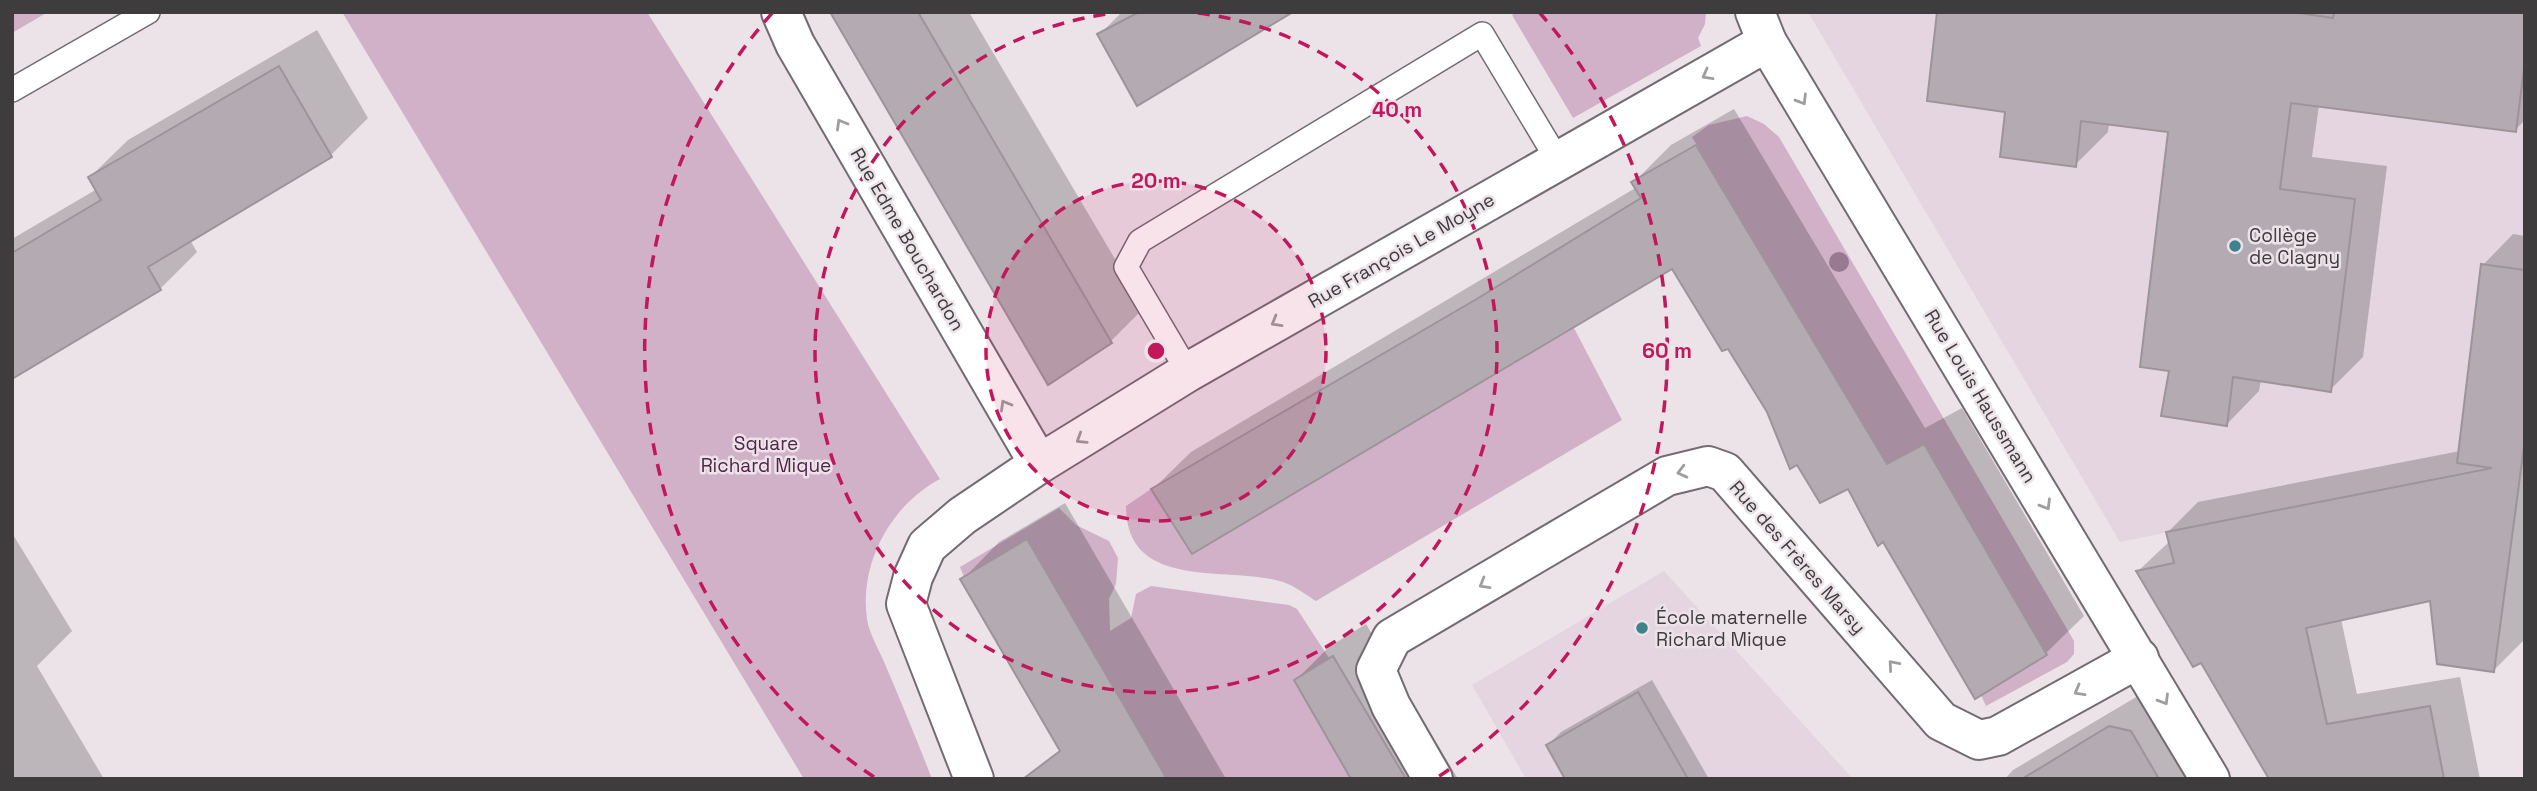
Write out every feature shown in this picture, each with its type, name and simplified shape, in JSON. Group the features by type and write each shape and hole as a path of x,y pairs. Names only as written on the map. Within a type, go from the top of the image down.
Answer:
{"street":[{"name":"Rue Edme Bouchardon","path":"780,12 794,44 1025,474"},
{"name":"Rue François Le Moyne","path":"974,779 906,604 913,577 928,546 961,516 1188,372 1558,159 1761,27"},
{"name":"Rue Louis Haussmann","path":"1761,27 2210,779"},
{"name":"Rue des Frères Marsy","path":"1433,779 1391,706 1376,670 1392,638 1667,476 1708,466 1725,472 1941,720 1979,740 1998,736 2139,658"}],"lane":[{"path":"12,90 148,12"},
{"path":"1188,372 1126,267 1140,241 1482,34 1558,159"}],"shaded area":[{"name":"Collège de Clagny","path":"1808,12 2525,12 2525,439 2522,460 2120,542"},
{"name":"École maternelle Richard Mique","path":"1664,571 1853,779 1526,779 1472,685"}],"green space":[{"path":"12,12 48,12 12,33"},
{"name":"Square Richard Mique","path":"342,12 647,12 940,479 922,490 893,520 874,557 866,598 870,630 932,779 804,779"},
{"path":"1517,12 1706,12 1705,24 1698,38 1701,46 1573,118 1512,15"},
{"path":"1747,116 1764,124 1779,137 2074,641 2074,654 2067,662 1986,706 1981,695 2047,654 1924,444 1887,464 1692,137 1709,125"},
{"path":"1574,328 1622,420 1316,601 1283,582 1261,577 1185,570 1162,564 1143,552 1131,534 1126,506 1151,489 1192,554"},
{"path":"1059,508 1076,525 1109,541 1118,558 1116,584 1109,599 1110,631 1131,618 1136,594 1151,586 1289,605 1297,609 1329,658 1294,680 1351,779 1167,779 1027,540 964,577 960,567"}],"building":[{"path":"830,12 918,12 1112,343 1048,385"},
{"path":"1139,12 1293,12 1137,106 1097,34"},
{"path":"1937,12 2293,12 2333,18 2334,12 2525,12 2525,61 2516,132 2291,103 2280,189 2355,199 2331,392 2233,377 2227,426 2161,416 2169,371 2140,367 2168,132 2081,121 2076,167 2000,157 2005,112 1927,101"},
{"path":"279,66 332,157 148,267 161,290 12,379 12,253 101,200 88,177"},
{"path":"1696,145 1887,464 1924,444 2047,655 1975,699 1883,542 1878,546 1848,489 1820,503 1797,465 1790,469 1767,412 1728,349 1722,351 1672,269 1192,554 1151,489 1475,300 1641,198 1631,182"},
{"path":"2481,264 2525,270 2525,439 2494,672 2437,664 2430,601 2306,628 2327,724 2430,706 2444,779 2269,779 2201,663 2193,667 2136,571 2174,563 2166,532 2492,468 2457,463"},
{"path":"1027,539 1167,779 1023,779 1060,751 960,579"},
{"path":"1333,656 1406,779 1351,779 1294,680"},
{"path":"1638,692 1688,779 1565,779 1546,745"},
{"path":"2109,726 2131,731 2159,779 2022,779"}],"place":[{"name":"Collège de Clagny","path":"2235,246"},
{"name":"École maternelle Richard Mique","path":"1642,628"}]}
